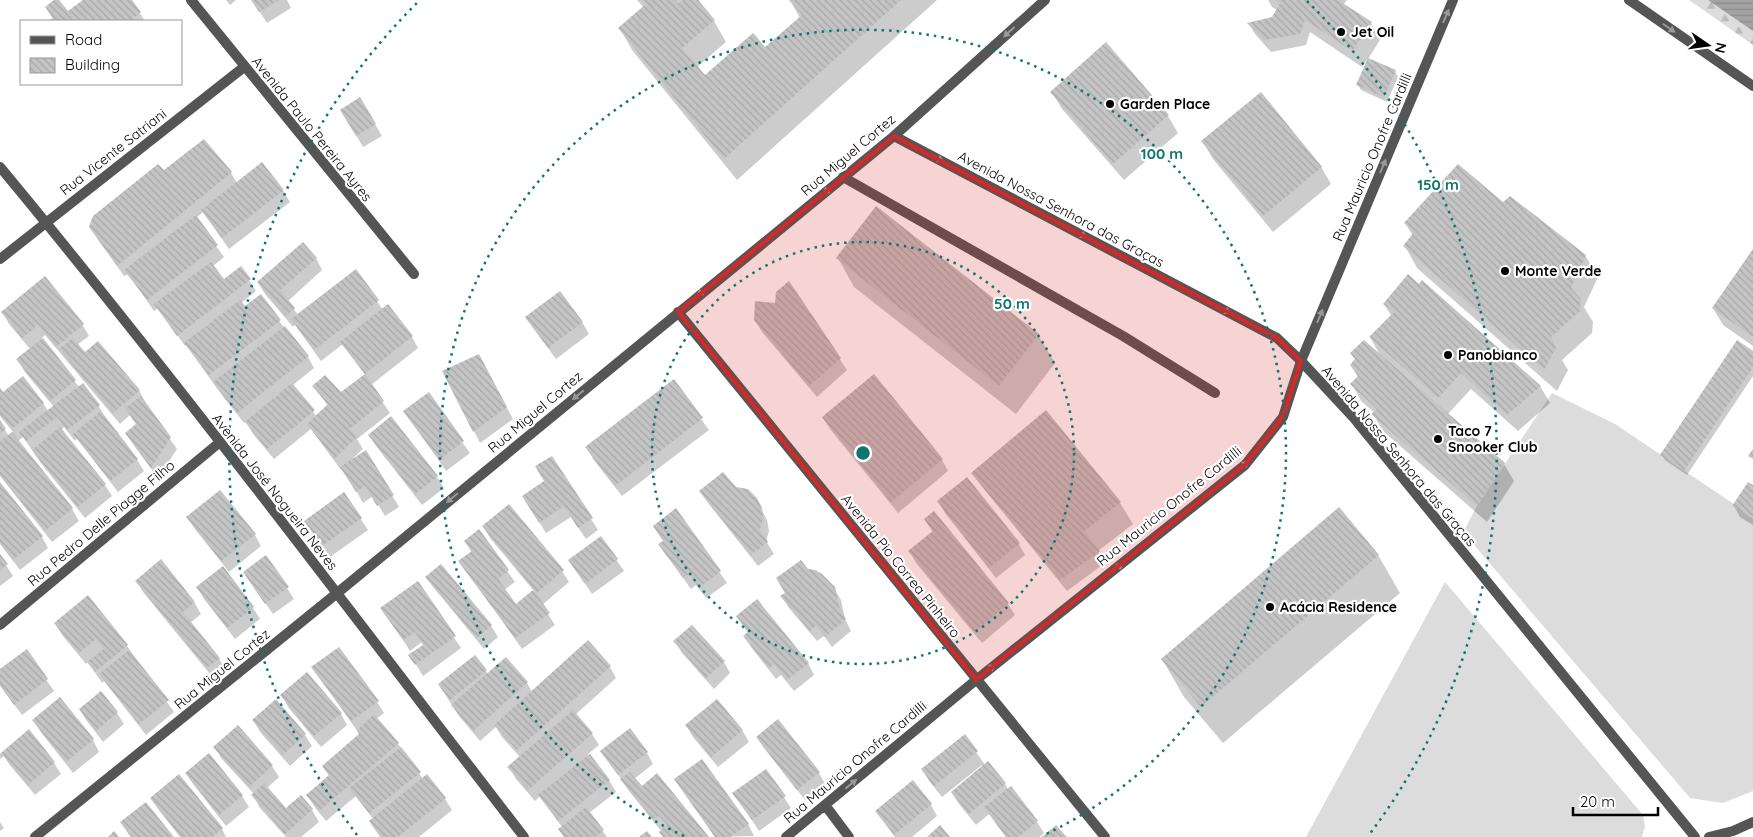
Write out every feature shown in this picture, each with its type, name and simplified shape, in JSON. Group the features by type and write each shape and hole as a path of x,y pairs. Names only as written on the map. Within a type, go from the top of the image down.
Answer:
{"street":[{"name":"Avenida Paulo Pereira Ayres","path":"191,0 414,274"},
{"name":"Rua Miguel Cortez","path":"34,837 336,594 894,136 1045,0"},
{"name":"Rua Mauricio Onofre Cardilli","path":"786,837 976,680 1245,465 1283,418 1301,360 1453,0"},
{"path":"1630,0 1753,86"},
{"name":"Rua Vicente Satriani","path":"0,259 244,67"},
{"name":"Avenida Nossa Senhora das Graças","path":"894,136 1277,338 1301,360 1354,418 1696,837"},
{"name":"Avenida José Nogueira Neves","path":"0,167 46,222 220,442 524,837"},
{"path":"843,177 1114,331 1215,393"},
{"name":"Avenida Pio Correa Pinheiro","path":"678,312 1105,837"},
{"name":"Rua Pedro Delle Piagge Filho","path":"0,625 220,442"},
{"path":"826,805 849,837"},
{"path":"1709,837 1730,834 1753,822"}],"highlighted area":[{"path":"894,136 1277,338 1301,361 1283,417 1245,465 976,680 678,312"}],"green space":[{"path":"1689,0 1753,0 1753,45"},
{"path":"1552,393 1615,424 1753,517 1753,791 1723,803 1690,798 1463,532 1477,506"},
{"path":"1445,582 1643,815 1645,826 1642,837 1306,837"}],"shaded area":[{"path":"1708,0 1753,0 1753,31"}],"building":[{"path":"54,0 59,0 68,11 83,0 132,0 141,12 133,18 134,20 50,20 53,18 45,7"},
{"path":"251,0 279,0 259,12"},
{"path":"642,0 675,0 678,4 683,0 698,0 715,20 682,48 705,75 753,33 765,47 802,15 789,0 901,0 724,159 618,28 646,4"},
{"path":"1275,0 1338,0 1372,22 1352,51 1305,20 1300,34 1264,40 1247,23 1272,17 1280,3"},
{"name":"Garden Place","path":"1106,42 1169,115 1113,164 1050,92"},
{"path":"1368,58 1396,70 1384,97 1356,85"},
{"path":"1261,92 1322,167 1263,216 1201,141"},
{"path":"360,97 376,124 356,136 340,110"},
{"path":"204,139 232,172 117,266 89,227 93,216 158,164 164,170"},
{"path":"262,162 284,190 222,238 201,210"},
{"name":"Monte Verde","path":"1458,164 1503,202 1510,196 1586,255 1571,288 1581,299 1580,311 1551,337 1556,348 1544,370 1403,246 1414,232 1404,223"},
{"path":"876,206 1039,334 999,386 836,258"},
{"path":"196,215 218,245 147,300 124,270"},
{"path":"303,242 317,258 280,290 295,308 286,316 257,282"},
{"path":"1753,249 1753,337 1712,308"},
{"path":"211,262 224,279 241,266 251,279 177,336 154,304"},
{"path":"356,269 379,300 314,350 291,319"},
{"name":"Panobianco","path":"1408,274 1419,284 1422,280 1541,386 1507,415 1461,373 1438,398 1369,337 1394,312 1383,304"},
{"path":"45,276 84,324 56,347 38,325 22,338 1,312"},
{"path":"789,281 841,358 809,386 754,320 755,301 775,303 776,292"},
{"path":"560,291 583,322 548,348 525,317"},
{"path":"261,294 281,320 209,375 184,343 240,300 245,306"},
{"path":"388,304 413,336 365,374 340,342"},
{"path":"285,326 309,356 237,413 213,382"},
{"path":"43,338 76,380 50,401 16,359"},
{"path":"73,338 85,352 98,341 140,390 113,413 59,349"},
{"name":"Taco 7 Snooker Club","path":"1364,340 1505,463 1477,506 1371,414 1377,409 1350,384 1358,376 1350,365 1355,359 1350,353"},
{"path":"1737,340 1753,351 1753,367 1684,471 1660,455"},
{"path":"479,354 507,407 473,432 442,371"},
{"path":"365,374 384,401 350,429 357,437 334,459 307,424 328,404 312,386 325,375 341,392"},
{"path":"874,374 943,459 891,502 822,417"},
{"path":"23,376 44,403 12,429 0,415 0,388 3,392"},
{"path":"674,379 703,418 615,486 585,447"},
{"path":"83,383 100,405 67,430 57,417 26,441 19,432"},
{"path":"292,383 315,410 267,449 245,422"},
{"path":"429,392 464,441 439,460 403,411"},
{"path":"141,396 171,437 151,468 125,433 136,424 125,408"},
{"path":"1046,410 1121,502 1084,531 1100,551 1060,580 971,473"},
{"path":"101,411 138,459 110,481 73,434"},
{"path":"391,416 438,476 415,494 368,435"},
{"path":"0,420 6,429 0,434"},
{"path":"60,427 106,484 78,507 32,450"},
{"path":"12,432 73,508 45,531 0,475 0,441"},
{"path":"1753,449 1753,459 1748,456"},
{"path":"366,450 394,495 377,506 365,486 356,492 340,467"},
{"path":"552,456 593,518 578,528 564,506 539,523 522,496 544,481 535,466"},
{"path":"723,472 736,487 748,489 757,498 762,508 763,519 760,529 768,542 751,555 699,491"},
{"path":"967,477 1020,543 989,568 937,501"},
{"path":"0,482 43,536 13,560 0,543"},
{"path":"1748,482 1753,485 1753,519 1732,506"},
{"path":"220,490 256,534 221,561 186,517"},
{"path":"344,492 362,518 322,546 304,521"},
{"path":"509,504 564,570 537,593 482,526"},
{"name":"Acácia Residence","path":"1339,507 1379,555 1201,707 1161,659"},
{"path":"676,508 721,571 699,588 689,574 683,578 658,544 663,541 653,526"},
{"path":"934,511 1009,603 975,632 908,551 933,531 924,519"},
{"path":"479,529 509,570 498,579 516,604 533,590 550,613 515,638 458,561 472,551 464,541"},
{"path":"601,536 618,559 585,584 568,560"},
{"path":"0,554 8,564 0,570"},
{"path":"266,555 289,587 265,604 243,572"},
{"path":"161,559 195,602 183,612 220,658 207,668 135,581"},
{"path":"801,560 808,569 822,574 835,587 839,606 846,619 825,637 816,626 810,631 780,596 785,593 776,578"},
{"path":"441,564 492,625 477,638 425,577"},
{"path":"223,566 254,607 227,628 196,587"},
{"path":"418,581 456,636 415,665 408,655 423,645 415,632 403,640 380,608"},
{"path":"88,595 128,645 95,672 87,662 104,649 96,639 79,653 54,623"},
{"path":"757,599 809,663 787,680 774,664 769,668 743,636 748,632 736,616"},
{"path":"692,625 725,661 706,678 673,641"},
{"path":"588,640 611,666 517,750 494,725"},
{"path":"339,647 379,701 351,721 311,667"},
{"path":"27,649 48,679 14,705 0,685 0,669"},
{"path":"129,650 169,700 139,724 99,674"},
{"path":"475,655 487,670 450,700 438,684"},
{"path":"506,657 528,682 473,731 451,705"},
{"path":"307,672 342,713 314,736 280,695"},
{"path":"101,691 118,712 96,731 79,709"},
{"path":"60,697 94,739 66,762 32,720"},
{"path":"276,699 306,734 283,755 252,720"},
{"path":"717,699 743,730 711,757 685,725"},
{"path":"573,710 593,733 528,790 507,767"},
{"path":"374,714 399,743 319,811 306,795 329,775 322,766 359,734 357,730"},
{"path":"778,719 820,772 797,790 756,737"},
{"path":"238,725 273,765 249,787 213,747"},
{"path":"630,728 648,752 618,775 600,751"},
{"path":"29,729 55,762 28,785 1,753"},
{"path":"965,734 978,751 934,786 921,769"},
{"path":"401,747 421,772 369,813 349,788"},
{"path":"209,753 243,795 219,815 185,773"},
{"path":"590,754 610,780 558,821 538,795"},
{"path":"702,759 749,824 730,837 715,837 674,779"},
{"path":"988,761 1006,783 969,814 951,792"},
{"path":"766,769 786,796 752,820 732,793"},
{"path":"630,772 642,786 657,773 709,837 663,837 659,832 667,825 659,816 653,819 620,779"},
{"path":"179,774 223,828 212,837 181,837 150,798"},
{"path":"427,774 446,798 398,837 381,837 369,821"},
{"path":"913,780 932,804 894,835 875,811"},
{"path":"264,783 286,808 301,795 313,809 285,834 251,795"},
{"path":"1011,786 1038,821 1018,837 1006,837 984,807"},
{"path":"146,802 174,837 131,837 120,822"},
{"path":"586,807 604,830 595,837 564,837 558,829"},
{"path":"940,825 950,837 927,837"},
{"path":"1056,825 1067,837 1042,837"},
{"path":"114,831 119,837 108,837"},
{"path":"647,831 652,837 639,837"}],"place":[{"name":"Jet Oil","path":"1341,32"},
{"name":"Garden Place","path":"1110,104"},
{"name":"Monte Verde","path":"1505,271"},
{"name":"Panobianco","path":"1448,355"},
{"name":"Taco 7 Snooker Club","path":"1438,439"},
{"name":"Acácia Residence","path":"1270,607"}]}
